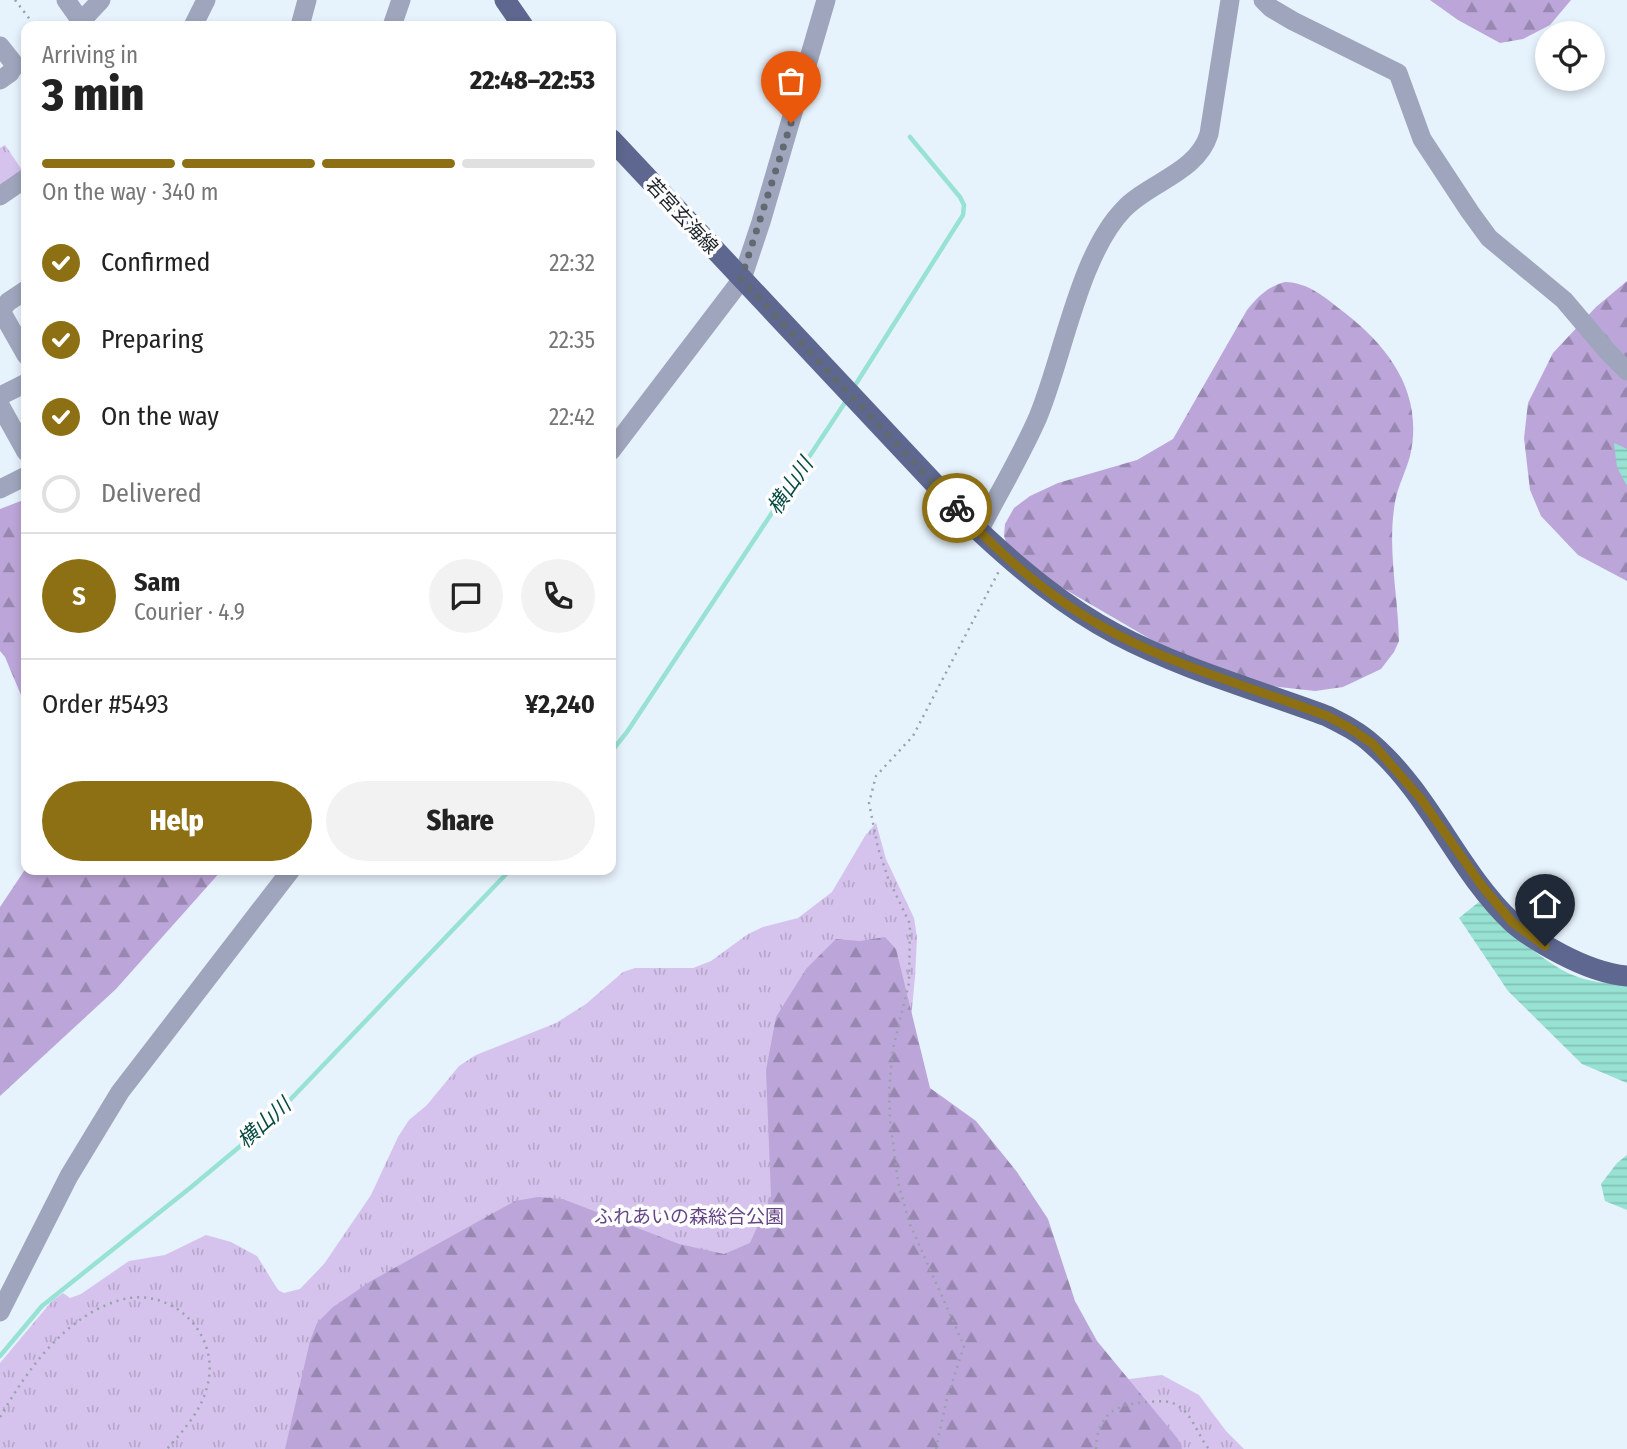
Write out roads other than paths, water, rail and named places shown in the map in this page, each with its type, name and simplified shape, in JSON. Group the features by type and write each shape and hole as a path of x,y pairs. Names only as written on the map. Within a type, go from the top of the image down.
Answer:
{"main road":[{"path":"505,0 520,21"},
{"name":"若宮玄海線","path":"616,144 1006,557 1052,594 1117,635 1175,660 1327,716 1348,727 1373,744 1414,791 1482,886 1512,922 1545,946 1580,964 1627,976"}],"street":[{"path":"66,0 79,17 87,15 101,0"},
{"path":"196,21 206,0"},
{"path":"301,21 307,0"},
{"path":"394,21 401,0"},
{"path":"616,445 741,279 761,222 826,0"},
{"path":"979,531 1038,418 1085,277 1100,243 1123,209 1193,160 1205,148 1230,0"},
{"path":"1263,0 1271,8 1293,20 1398,73 1422,139 1489,238 1564,300 1627,371"},
{"path":"0,46 15,65 10,73 0,80"},
{"path":"0,196 21,181"},
{"path":"21,293 0,311 21,347"},
{"path":"0,396 21,386"},
{"path":"0,405 21,443"},
{"path":"0,489 21,478"},
{"path":"0,1312 69,1175 120,1092 287,875"}],"waterway":[{"name":"横山川","path":"854,387 963,215 964,205 960,197 910,137"},
{"name":"横山川","path":"616,746 848,398"},
{"name":"横山川","path":"0,1356 42,1306 190,1188 288,1102 505,875"}],"park label":[{"name":"ふれあいの森総合公園","path":"689,1216"}]}
